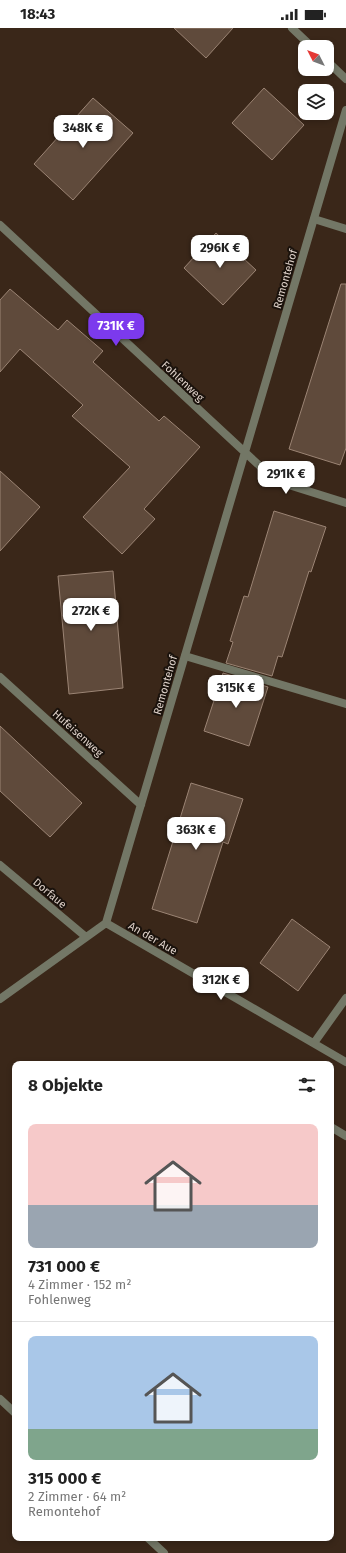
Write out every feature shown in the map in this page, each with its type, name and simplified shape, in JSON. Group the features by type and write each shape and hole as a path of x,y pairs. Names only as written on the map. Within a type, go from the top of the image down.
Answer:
{"street":[{"path":"292,28 305,40"},
{"path":"334,68 346,79"},
{"name":"Remontehof","path":"106,923 246,454 346,110"},
{"path":"314,219 346,229"},
{"name":"Fohlenweg","path":"0,225 246,454"},
{"path":"246,454 276,481 346,503"},
{"path":"185,656 346,704"},
{"name":"Hufeisenweg","path":"0,677 141,805"},
{"name":"Dorfaue","path":"0,865 86,937"},
{"path":"0,999 106,923"},
{"name":"An der Aue","path":"106,923 346,1062"},
{"path":"314,1043 346,998"},
{"path":"334,1129 346,1136"},
{"path":"0,1399 12,1410"},
{"path":"151,1541 164,1553"}],"building":[{"path":"174,28 233,28 206,58"},
{"path":"264,88 304,125 272,160 232,123"},
{"path":"93,98 133,133 73,200 34,164"},
{"path":"216,233 256,270 223,305 184,268"},
{"path":"341,284 346,284 346,448 340,465 289,449"},
{"path":"10,289 58,330 67,320 103,351 93,362 159,421 164,416 200,447 144,509 155,519 122,554 83,517 130,467 72,416 83,405 20,349 0,372 0,300"},
{"path":"0,471 40,507 0,551"},
{"path":"274,511 326,527 311,572 309,571 282,657 278,656 272,676 226,663 233,642 230,641 244,596 248,597"},
{"path":"113,571 123,688 69,694 58,576"},
{"path":"223,673 268,687 249,746 204,731"},
{"path":"0,726 82,803 50,837 0,791"},
{"path":"191,783 243,799 228,844 223,842 197,923 152,909"},
{"path":"292,919 330,947 298,991 260,963"}]}
